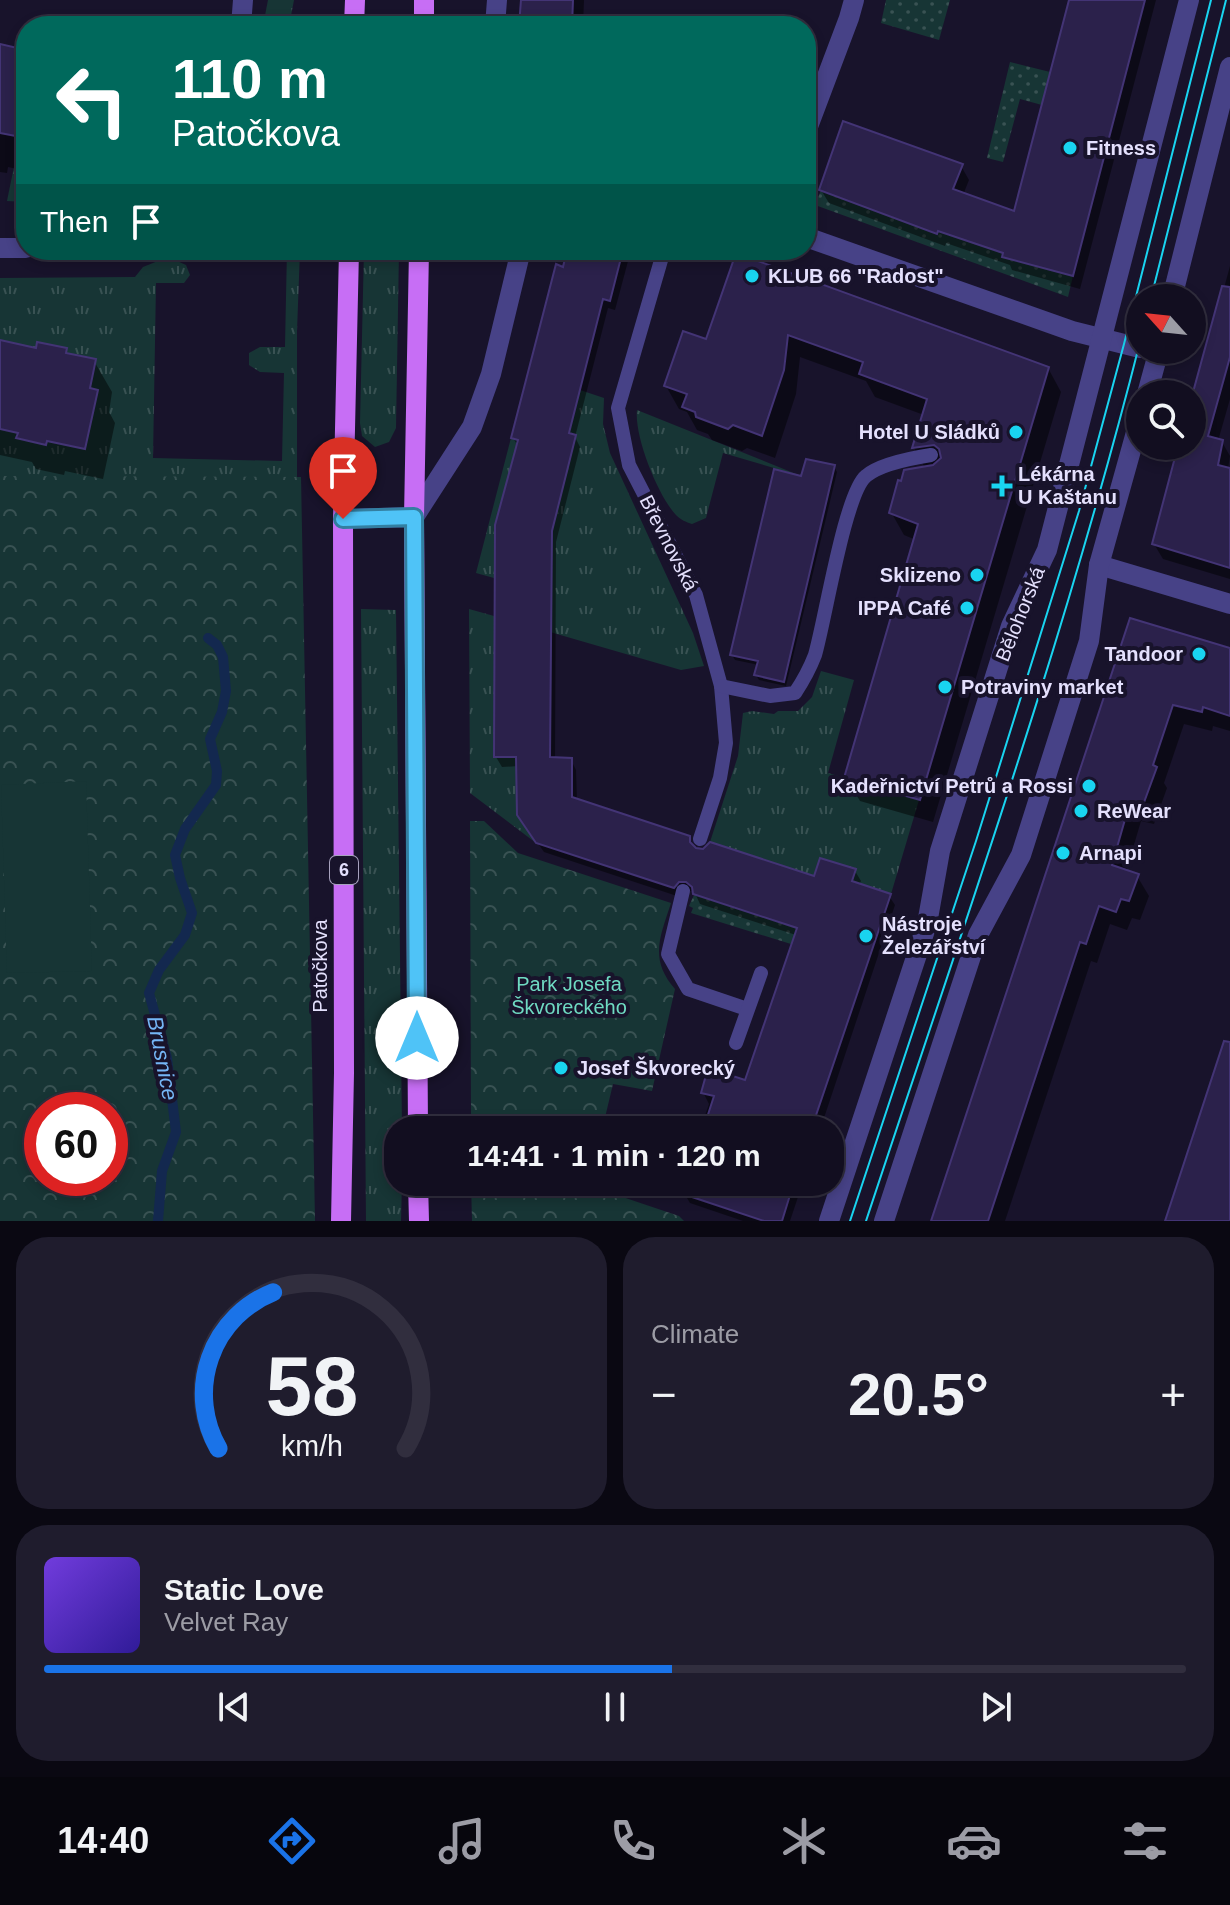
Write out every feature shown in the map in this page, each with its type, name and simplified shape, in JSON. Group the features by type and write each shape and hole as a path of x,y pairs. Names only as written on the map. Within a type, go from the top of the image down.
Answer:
{"main road":[{"name":"Patočkova","path":"341,1221 344,1073 343,519 349,260"},
{"path":"418,1116 414,517 419,260"},
{"path":"418,1196 419,1221"}],"street":[{"path":"816,105 854,0"},
{"name":"Bělohorská","path":"829,1221 927,924 940,851 1011,626 1047,550 1189,0"},
{"path":"1176,284 1230,67"},
{"path":"816,241 1072,331 1126,344"},
{"path":"343,519 414,517 472,427 491,374 519,260"},
{"path":"884,1221 978,935 1018,865 1089,641 1099,565 1128,460"},
{"path":"1099,565 1230,604"}],"lane":[{"name":"Břevnovská","path":"661,260 618,408 629,465 696,595 721,686 726,743 720,778 700,839"},
{"path":"721,686 770,696 795,693 814,657 857,487 867,475 902,460 931,455"},
{"path":"683,891 668,954 688,989 747,1009"},
{"path":"736,1043 761,973"}],"green space":[{"path":"268,0 294,0 291,16 265,16"},
{"path":"886,0 950,0 939,40 881,23"},
{"path":"1010,62 1050,72 1042,105 1020,99 1003,162 987,158"},
{"path":"16,157 16,201 7,201"},
{"path":"821,190 1003,253 1003,257 1073,276 1068,297 816,205"},
{"path":"160,260 175,260 186,265 190,275 184,283 156,283 153,458 282,461 284,373 260,372 249,365 249,353 260,347 285,347 287,260 300,260 297,486 0,481 0,429 19,427 17,439 85,448 98,390 90,388 95,359 66,353 67,348 37,342 34,354 23,345 0,340 0,278 135,277 143,267"},
{"path":"364,260 399,260 396,428 389,442 375,447 362,436"},
{"path":"580,390 604,398 603,424 610,453 693,633 704,666 681,670 550,632 552,531 576,436 569,433"},
{"path":"637,410 801,476 723,453 706,518 692,524 678,517 655,480 639,435"},
{"path":"511,438 518,440 495,525 494,578 476,573"},
{"path":"0,476 301,477 315,1221 0,1221"},
{"path":"361,609 396,610 402,1116 384,1116 384,1196 402,1196 401,1221 366,1221"},
{"path":"469,609 494,616 494,757 516,757 517,815 536,843 470,793"},
{"path":"821,671 854,680 828,773 919,800 891,894 852,881 856,869 821,858 814,877 710,842 738,756 743,713 798,711 812,697"},
{"path":"86,781 92,971 7,973 1,785"},
{"name":"Park Josefa Škvoreckého","path":"470,821 484,821 518,853 671,903 661,937 659,958 675,989 652,1091 613,1084 605,1116 471,1116"},
{"path":"694,895 797,928 791,944 691,913 693,908 689,906"},
{"path":"471,1196 620,1196 679,1216 684,1221 472,1221"}],"building":[{"path":"521,0 573,0 572,16 520,16"},
{"path":"1069,0 1145,0 1073,276 1002,257 1003,253 938,231 937,234 819,190 843,121 963,164 953,189 1014,211"},
{"path":"0,44 16,48 16,136 0,133"},
{"path":"565,260 620,260 610,301 603,299 569,433 576,435 552,531 550,757 572,758 572,797 690,836 690,842 696,848 703,849 710,842 814,876 820,858 856,869 852,881 891,894 816,1116 708,1116 714,1096 701,1093 708,1068 745,1080 797,928 693,894 692,887 686,882 679,882 674,888 536,843 517,815 516,757 494,757 495,525 518,440 511,438 556,264 563,267"},
{"path":"734,260 755,260 1049,367 920,800 844,778 918,524 889,513 898,480 901,481 904,470 933,465 941,458 939,449 934,445 912,448 927,399 859,374 863,362 788,335 784,370 762,436 733,425 728,429 696,417 695,412 682,407 687,394 664,386 683,331 706,339"},
{"path":"1222,286 1230,287 1230,357 1208,436 1223,440 1218,465 1230,468 1230,568 1152,544 1174,460 1206,460 1206,380 1196,380 1201,364 1206,364 1206,345"},
{"path":"0,340 36,348 37,342 67,348 66,353 96,359 90,388 98,390 85,449 16,438 18,433 0,429"},
{"path":"806,459 835,465 784,682 754,675 758,661 730,655 774,469 801,476"},
{"path":"1130,618 1230,648 1230,716 1203,707 1202,712 1173,705 1153,765 1157,767 1143,805 1130,802 1112,865 1139,874 1129,901 1121,899 1116,912 1099,906 1086,944 1080,942 988,1221 931,1221"},
{"path":"1224,1041 1230,1042 1230,1221 1165,1221"},
{"path":"689,1196 790,1196 782,1221 764,1221"}],"waterway":[{"name":"Brusnice","path":"158,1221 162,1171 176,1132 167,1058 149,993 159,970 185,935 192,913 175,855 185,829 216,785 217,771 210,739 222,712 226,691 223,657 217,645 208,638"}],"tram line":[{"path":"850,1221 976,841 1079,511 1211,0"},
{"path":"1155,284 1226,0"},
{"path":"866,1221 1046,674 1134,364"}],"place":[{"name":"Fitness","path":"1070,148"},
{"name":"KLUB 66 \"Radost\"","path":"752,276"},
{"name":"Hotel U Sládků","path":"1016,432"},
{"name":"Lékárna U Kaštanu","path":"1002,486"},
{"name":"Sklizeno","path":"977,575"},
{"name":"IPPA Café","path":"967,608"},
{"name":"Tandoor","path":"1199,654"},
{"name":"Potraviny market","path":"945,687"},
{"name":"Kadeřnictví Petrů a Rossi","path":"1089,786"},
{"name":"ReWear","path":"1081,811"},
{"name":"Arnapi","path":"1063,853"},
{"name":"Nástroje Železářství","path":"866,936"},
{"name":"Josef Škvorecký","path":"561,1068"}],"route":[{"path":"343,519 414,517 417,1038"}]}
